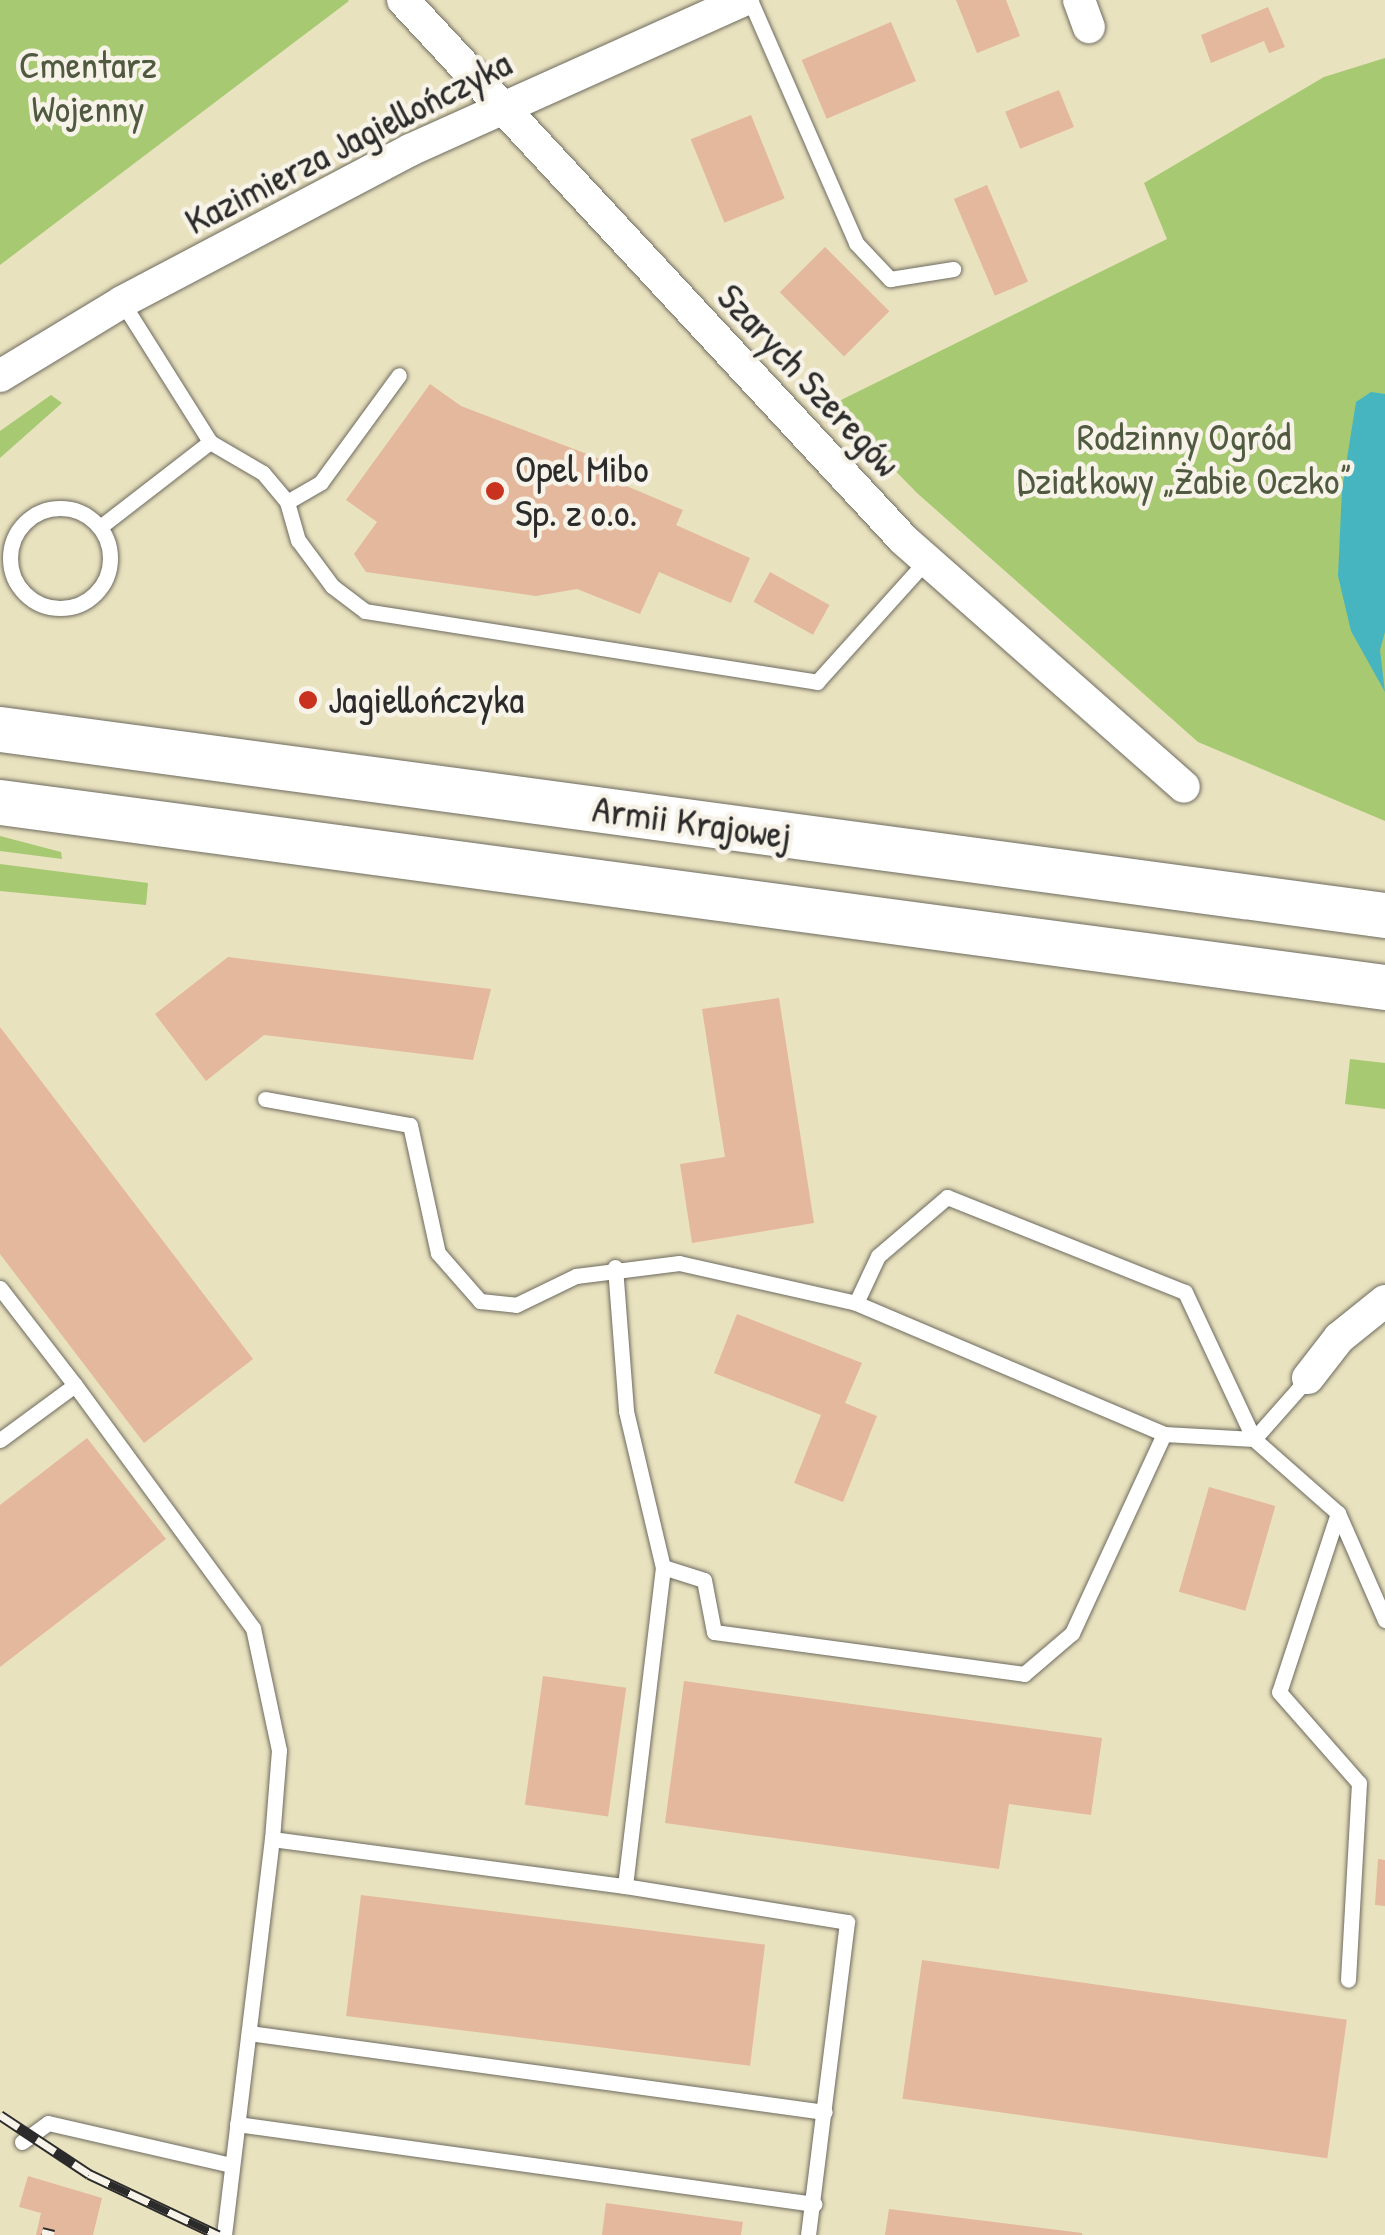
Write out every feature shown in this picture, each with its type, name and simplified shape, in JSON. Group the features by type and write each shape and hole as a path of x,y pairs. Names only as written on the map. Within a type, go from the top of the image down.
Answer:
{"main road":[{"name":"Armii Krajowej","path":"0,729 1385,915"},
{"name":"Armii Krajowej","path":"0,802 1385,987"}],"street":[{"name":"Szarych Szeregów","path":"403,0 927,560 1184,788"},
{"name":"Kazimierza Jagiellończyka","path":"0,376 122,302 502,108 746,0"},
{"path":"1308,1378 1339,1338 1385,1301"}],"lane":[{"path":"746,0 856,243 890,279 954,268"},
{"path":"122,302 210,442 264,473 287,502 298,540 332,586 365,611 817,682 927,560"},
{"path":"287,502 320,482 399,374"},
{"path":"100,527 210,442"},
{"path":"56,507 88,516 100,527 108,542 108,575 87,601 56,609 40,605 15,582 10,550 26,520 56,507"},
{"path":"265,1098 410,1125 438,1253 480,1301 516,1305 576,1276 615,1267 680,1263 856,1303 1164,1434 1254,1438"},
{"path":"856,1303 878,1256 947,1197 1185,1292 1254,1438 1338,1512 1385,1620"},
{"path":"615,1267 626,1411 663,1567 626,1886"},
{"path":"0,1288 253,1628 279,1750 272,1840 224,2235"},
{"path":"1254,1438 1308,1378"},
{"path":"0,1440 75,1385"},
{"path":"663,1567 704,1580 714,1632 1024,1674 1072,1633 1164,1434"},
{"path":"1338,1512 1278,1692 1358,1783 1348,1980"},
{"path":"272,1840 626,1886 847,1922 808,2235"},
{"path":"248,2033 825,2112"},
{"path":"22,2142 48,2123 232,2165"},
{"path":"237,2124 814,2204"}],"green space":[{"name":"Cmentarz Wojenny","path":"0,0 348,0 349,1 0,265"},
{"name":"Rodzinny Ogród Działkowy „Żabie Oczko”","path":"1385,58 1385,821 1198,742 917,493 831,405 1167,239 1144,183 1324,77"},
{"path":"51,395 62,403 0,458 0,431"},
{"path":"0,836 61,852 62,859 0,851"},
{"path":"0,864 148,883 146,905 0,891"},
{"path":"1350,1059 1385,1063 1385,1109 1345,1104"}],"water":[{"path":"1371,392 1385,394 1385,632 1380,650 1385,692 1351,631 1338,576 1342,490 1356,402"}],"building":[{"path":"956,0 1006,0 1020,36 977,53"},
{"path":"1268,7 1285,47 1269,53 1264,41 1211,63 1201,35"},
{"path":"891,22 916,81 827,119 802,60"},
{"path":"1059,90 1074,127 1020,149 1005,112"},
{"path":"751,115 785,198 724,223 691,139"},
{"path":"987,185 1028,282 995,296 954,199"},
{"path":"825,247 889,311 844,357 780,292"},
{"name":"Opel Mibo Sp. z o.o.","path":"430,384 461,406 624,468 617,482 683,510 676,525 750,558 731,603 659,572 640,614 577,589 536,596 366,572 354,554 377,522 346,500"},
{"path":"770,572 829,605 813,635 754,602"},
{"path":"228,957 491,989 473,1060 264,1035 206,1081 155,1014"},
{"path":"779,998 814,1223 692,1243 680,1164 725,1157 702,1009"},
{"path":"0,1027 253,1359 144,1443 0,1254"},
{"path":"737,1314 862,1363 845,1403 877,1416 843,1502 794,1483 821,1415 714,1373"},
{"path":"87,1438 166,1539 0,1667 0,1505"},
{"path":"1209,1487 1275,1506 1245,1611 1179,1592"},
{"path":"543,1676 626,1688 608,1816 525,1805"},
{"path":"684,1681 1102,1738 1091,1815 1009,1804 999,1869 665,1823"},
{"path":"1378,1859 1385,1860 1385,1906 1375,1905"},
{"path":"361,1895 765,1945 750,2066 346,2016"},
{"path":"922,1960 1347,2020 1327,2158 903,2099"},
{"path":"28,2176 102,2198 93,2235 36,2235 41,2213 19,2207"},
{"path":"606,2203 743,2222 741,2235 602,2235"},
{"path":"889,2209 1082,2233 1082,2235 885,2235"}],"railway":[{"path":"0,2115 89,2174 218,2235"},
{"path":"42,2232 54,2235"}],"place":[{"name":"Opel Mibo Sp. z o.o.","path":"495,491"},
{"name":"Jagiellończyka","path":"308,700"}]}
